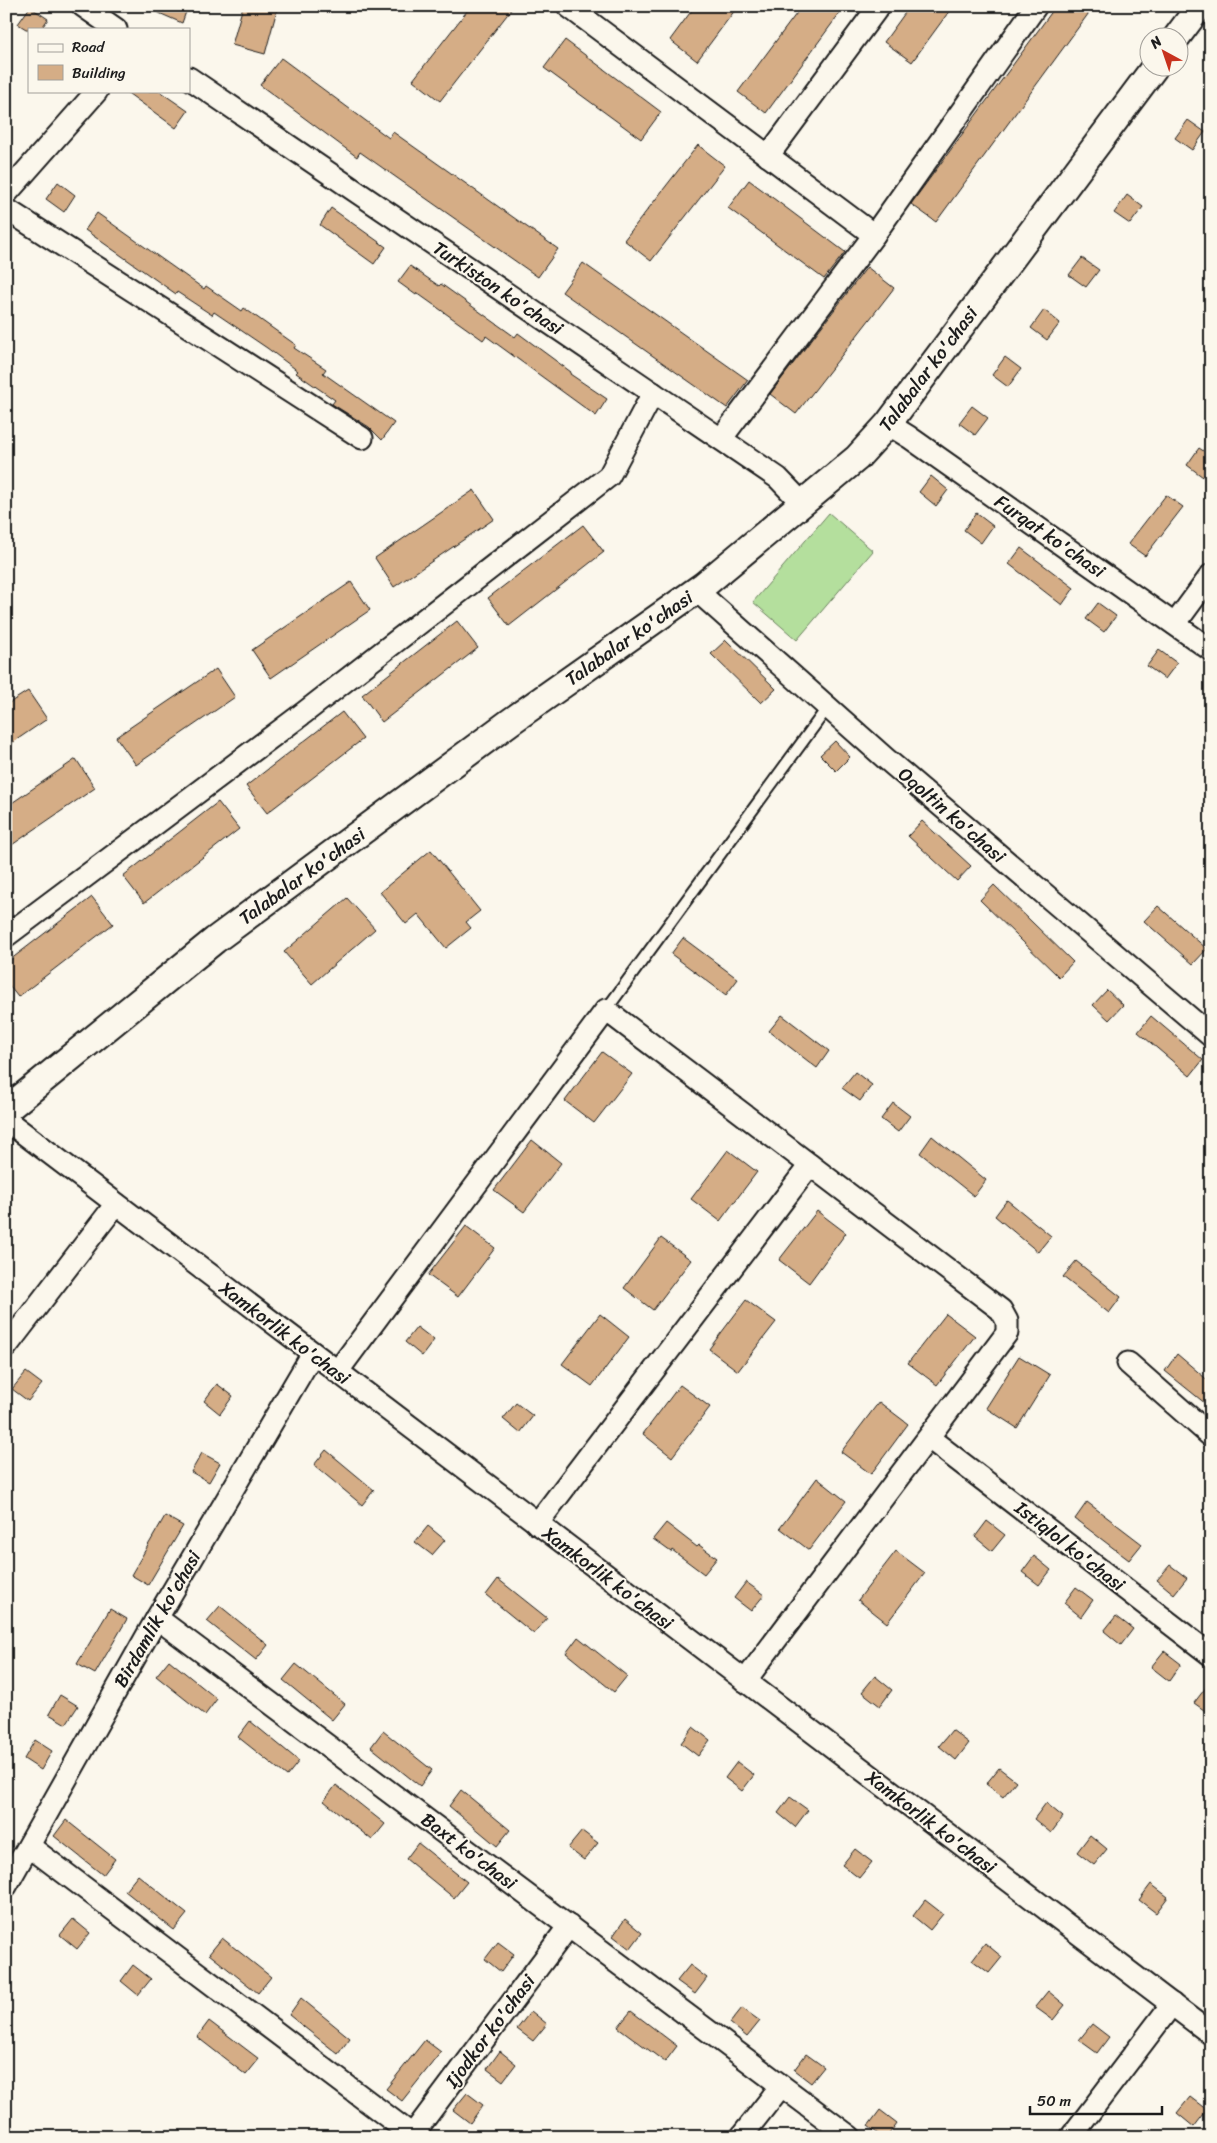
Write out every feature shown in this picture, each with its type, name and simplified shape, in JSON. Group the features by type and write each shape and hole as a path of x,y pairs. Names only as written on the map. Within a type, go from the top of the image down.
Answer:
{"street":[{"path":"83,6 115,28"},
{"path":"568,6 874,234"},
{"path":"768,156 879,6"},
{"path":"721,439 874,234 1036,6"},
{"path":"1184,28 1200,6"},
{"name":"Talabalar ko'chasi","path":"6,1110 216,940 510,722 696,590 858,458 888,424 1147,78"},
{"name":"Turkiston ko'chasi","path":"190,79 778,478 802,503"},
{"path":"6,194 95,92"},
{"path":"6,209 362,438"},
{"path":"6,936 312,706 609,476 653,393"},
{"name":"Furqat ko'chasi","path":"888,424 1211,650"},
{"path":"1175,624 1211,575"},
{"name":"Oqoltin ko'chasi","path":"696,590 828,707 1211,1036"},
{"path":"337,1372 606,1010 1001,1310 1007,1321 1007,1333 745,1681"},
{"name":"Xamkorlik ko'chasi","path":"6,1120 312,1354 1211,2034"},
{"path":"537,1524 810,1165"},
{"path":"6,1347 116,1204"},
{"name":"Birdamlik ko'chasi","path":"6,1886 157,1618 312,1354"},
{"path":"1128,1363 1211,1436"},
{"name":"Istiqlol ko'chasi","path":"928,1438 1211,1655"},
{"name":"Baxt ko'chasi","path":"157,1618 850,2137"},
{"path":"29,1846 412,2136"},
{"name":"Ijodkor ko'chasi","path":"412,2136 569,1926"},
{"path":"1071,2137 1172,2004"},
{"path":"741,2137 781,2086"}],"lane":[{"path":"606,1010 828,707"}],"green space":[{"path":"829,513 873,551 797,640 753,602"}],"building":[{"path":"143,6 188,6 182,23"},
{"path":"243,6 278,6 265,54 232,45"},
{"path":"471,6 514,6 440,101 413,80"},
{"path":"695,6 738,6 697,61 670,40"},
{"path":"802,6 845,6 766,113 738,92"},
{"path":"910,6 953,6 912,62 884,42"},
{"path":"1056,6 1094,6 936,222 911,204"},
{"path":"30,7 48,19 42,28 26,29 18,24"},
{"path":"565,40 661,112 641,139 544,68"},
{"path":"281,58 389,138 393,132 558,249 538,277 360,152 357,157 260,85"},
{"path":"126,92 160,92 188,111 176,128"},
{"path":"1188,120 1205,132 1192,150 1175,138"},
{"path":"698,145 725,166 651,261 624,240"},
{"path":"749,180 845,252 824,279 728,208"},
{"path":"58,182 75,195 64,212 46,199"},
{"path":"1127,195 1143,207 1130,224 1114,213"},
{"path":"331,208 386,247 374,264 320,225"},
{"path":"97,213 204,289 206,286 242,311 244,308 296,345 294,348 326,369 323,373 394,423 382,440 369,427 332,404 335,400 296,373 298,371 267,348 214,312 212,315 177,292 176,294 85,230"},
{"path":"1082,258 1099,270 1086,287 1069,275"},
{"path":"583,263 748,380 727,408 562,292"},
{"path":"410,266 439,286 441,284 515,337 518,333 571,372 570,374 607,399 596,416 486,336 483,340 417,293 416,295 398,282"},
{"path":"867,267 894,288 796,414 770,394"},
{"path":"1044,310 1060,323 1047,340 1031,328"},
{"path":"1005,357 1021,369 1008,387 992,375"},
{"path":"972,406 988,418 975,435 959,423"},
{"path":"1199,448 1211,456 1211,467 1203,477 1187,465"},
{"path":"931,476 948,490 936,506 919,492"},
{"path":"474,490 494,519 394,587 375,558"},
{"path":"1166,495 1183,507 1145,556 1128,544"},
{"path":"976,513 993,526 981,543 964,530"},
{"path":"583,525 604,552 509,626 488,598"},
{"path":"1021,548 1074,588 1062,605 1009,564"},
{"path":"351,582 370,610 271,678 252,650"},
{"path":"1098,603 1116,616 1104,632 1086,619"},
{"path":"457,621 478,648 382,722 362,695"},
{"path":"726,640 776,689 761,703 711,654"},
{"path":"1159,650 1177,663 1165,679 1147,666"},
{"path":"216,669 235,697 136,765 116,737"},
{"path":"28,691 47,719 6,747 6,705"},
{"path":"342,712 363,739 267,813 246,786"},
{"path":"835,741 850,757 836,771 820,755"},
{"path":"76,759 95,788 6,849 6,807"},
{"path":"218,802 239,829 144,903 123,876"},
{"path":"922,821 971,866 957,881 908,836"},
{"path":"431,850 480,911 466,922 471,928 446,948 418,914 406,924 380,892"},
{"path":"994,885 1073,962 1059,977 980,900"},
{"path":"92,897 113,924 18,997 6,982 6,963"},
{"path":"347,898 375,929 312,984 284,952"},
{"path":"1158,906 1207,949 1193,964 1144,921"},
{"path":"683,938 738,979 726,995 671,954"},
{"path":"1107,990 1123,1005 1109,1020 1093,1005"},
{"path":"782,1015 829,1051 817,1068 769,1031"},
{"path":"1151,1016 1203,1060 1190,1076 1138,1032"},
{"path":"602,1052 632,1074 594,1123 565,1101"},
{"path":"855,1072 872,1085 860,1101 842,1088"},
{"path":"893,1103 910,1116 898,1132 881,1119"},
{"path":"932,1136 986,1180 974,1196 920,1153"},
{"path":"532,1140 561,1163 524,1212 494,1190"},
{"path":"728,1150 757,1172 720,1221 691,1199"},
{"path":"1007,1200 1051,1236 1038,1252 995,1216"},
{"path":"817,1211 846,1233 809,1283 779,1260"},
{"path":"466,1226 495,1248 458,1297 428,1275"},
{"path":"661,1238 691,1260 653,1310 624,1288"},
{"path":"1076,1261 1121,1297 1109,1313 1063,1277"},
{"path":"746,1300 776,1322 738,1371 709,1349"},
{"path":"600,1314 629,1337 592,1386 562,1364"},
{"path":"946,1314 975,1336 937,1385 908,1363"},
{"path":"417,1327 434,1340 422,1356 405,1342"},
{"path":"1177,1354 1211,1383 1211,1408 1165,1371"},
{"path":"1019,1356 1050,1375 1017,1428 986,1408"},
{"path":"26,1372 42,1384 28,1401 12,1389"},
{"path":"217,1384 233,1396 220,1414 204,1401"},
{"path":"680,1385 710,1407 672,1457 643,1434"},
{"path":"879,1402 908,1424 871,1474 841,1452"},
{"path":"516,1403 533,1416 520,1433 503,1419"},
{"path":"326,1450 374,1490 362,1505 314,1465"},
{"path":"202,1453 220,1463 209,1482 191,1472"},
{"path":"817,1478 846,1501 809,1550 780,1528"},
{"path":"1087,1502 1142,1544 1129,1560 1075,1519"},
{"path":"165,1516 183,1526 148,1585 131,1575"},
{"path":"987,1521 1005,1535 992,1551 975,1537"},
{"path":"666,1523 697,1547 699,1545 717,1558 704,1574 672,1550 671,1552 653,1539"},
{"path":"428,1526 445,1540 432,1555 415,1542"},
{"path":"896,1551 925,1573 887,1623 858,1600"},
{"path":"1034,1556 1051,1570 1039,1585 1022,1572"},
{"path":"1170,1565 1187,1578 1174,1594 1157,1580"},
{"path":"498,1579 547,1618 534,1634 486,1595"},
{"path":"746,1582 764,1595 751,1611 734,1598"},
{"path":"1076,1587 1093,1600 1081,1617 1064,1603"},
{"path":"220,1606 268,1645 256,1660 207,1621"},
{"path":"110,1609 127,1619 95,1674 77,1664"},
{"path":"1116,1616 1133,1629 1121,1645 1104,1631"},
{"path":"578,1637 627,1676 614,1692 566,1653"},
{"path":"1164,1651 1181,1664 1169,1681 1151,1667"},
{"path":"169,1660 217,1699 205,1715 156,1676"},
{"path":"296,1664 345,1704 332,1720 283,1680"},
{"path":"875,1676 892,1690 880,1706 862,1692"},
{"path":"1211,1681 1211,1715 1194,1703"},
{"path":"60,1695 78,1706 66,1724 49,1714"},
{"path":"250,1721 299,1761 287,1776 238,1737"},
{"path":"693,1727 710,1740 698,1756 681,1743"},
{"path":"952,1730 969,1743 956,1760 939,1746"},
{"path":"383,1731 432,1770 420,1786 371,1747"},
{"path":"35,1740 52,1751 41,1770 24,1759"},
{"path":"737,1762 754,1775 742,1791 725,1778"},
{"path":"999,1768 1016,1781 1003,1797 986,1784"},
{"path":"336,1785 385,1824 372,1840 324,1801"},
{"path":"461,1790 510,1830 497,1846 449,1806"},
{"path":"790,1797 808,1810 795,1827 778,1813"},
{"path":"1046,1803 1063,1817 1051,1833 1034,1819"},
{"path":"66,1820 115,1859 103,1875 54,1836"},
{"path":"582,1831 598,1843 584,1860 568,1848"},
{"path":"1090,1835 1107,1849 1094,1865 1077,1852"},
{"path":"418,1843 467,1882 454,1898 406,1859"},
{"path":"855,1849 872,1862 859,1878 842,1865"},
{"path":"138,1875 187,1914 174,1930 125,1891"},
{"path":"1151,1884 1168,1897 1156,1913 1139,1900"},
{"path":"925,1900 943,1914 930,1930 913,1916"},
{"path":"73,1919 90,1933 77,1949 60,1935"},
{"path":"625,1919 642,1933 630,1949 613,1936"},
{"path":"222,1938 271,1977 258,1993 209,1954"},
{"path":"498,1942 514,1954 501,1972 485,1959"},
{"path":"985,1943 1002,1957 989,1973 972,1960"},
{"path":"133,1965 151,1979 138,1995 121,1981"},
{"path":"690,1965 707,1978 695,1994 677,1981"},
{"path":"1048,1991 1065,2005 1053,2020 1035,2007"},
{"path":"301,1998 350,2038 338,2054 289,2015"},
{"path":"742,2008 760,2021 747,2037 730,2023"},
{"path":"531,2011 547,2024 533,2041 517,2029"},
{"path":"631,2011 677,2046 665,2062 618,2027"},
{"path":"209,2021 259,2059 246,2075 197,2037"},
{"path":"1092,2024 1109,2037 1097,2053 1079,2040"},
{"path":"425,2040 441,2052 402,2101 386,2089"},
{"path":"500,2051 516,2064 503,2081 487,2069"},
{"path":"806,2054 824,2067 811,2083 794,2070"},
{"path":"467,2093 483,2105 470,2123 453,2110"},
{"path":"1190,2097 1207,2110 1194,2127 1177,2113"},
{"path":"880,2110 897,2123 887,2137 882,2137 868,2126"}]}
